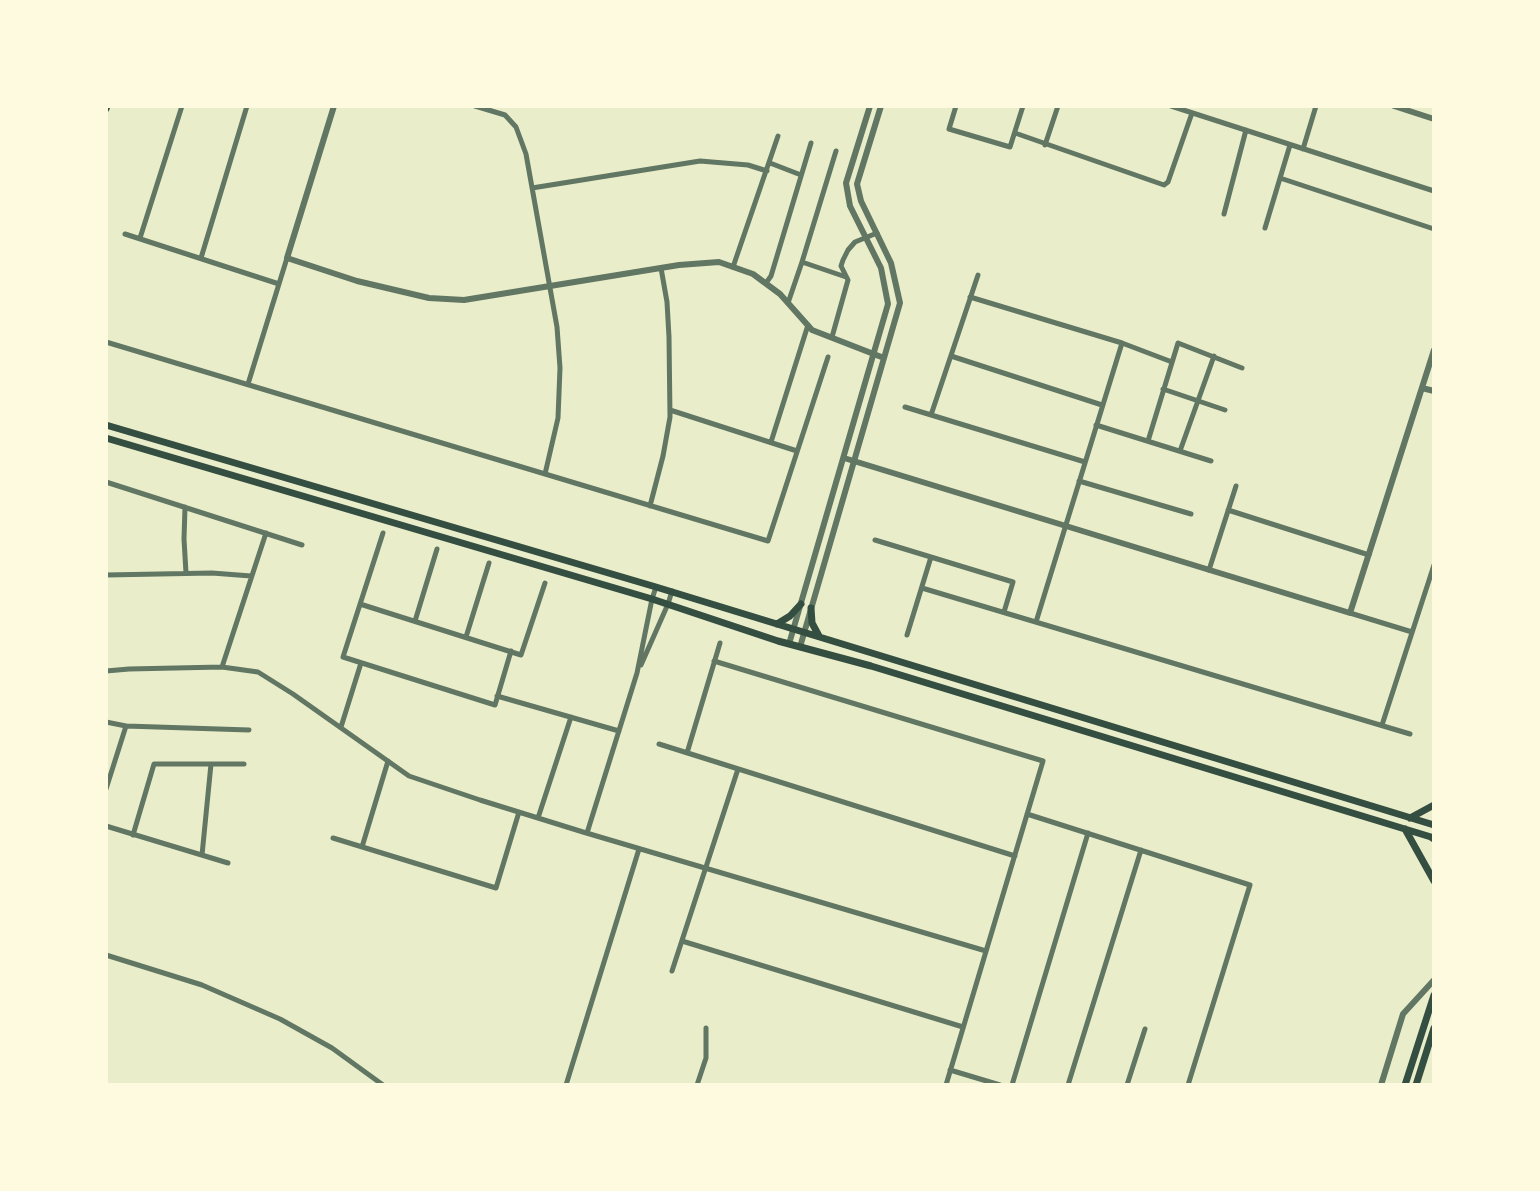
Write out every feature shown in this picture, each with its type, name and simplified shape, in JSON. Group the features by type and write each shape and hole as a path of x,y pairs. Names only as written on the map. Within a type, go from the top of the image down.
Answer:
{"main road":[{"path":"106,425 672,591 1434,825"},
{"path":"106,438 652,599 789,644 871,666 1434,839"},
{"path":"777,624 801,604"},
{"path":"811,608 812,623 819,636"},
{"path":"1410,818 1434,805"},
{"path":"1405,829 1434,881"},
{"path":"1405,1085 1434,995"},
{"path":"1416,1085 1434,1028"}],"street":[{"path":"140,238 182,106"},
{"path":"201,258 247,106"},
{"path":"248,384 334,106"},
{"path":"475,106 505,115 516,127 526,154 557,327 560,368 558,418 545,474"},
{"path":"789,644 888,304 881,268 850,206 846,183 870,106"},
{"path":"800,647 900,303 891,263 861,201 857,184 881,106"},
{"path":"956,106 949,129 1010,147 1023,106"},
{"path":"1045,145 1058,106"},
{"path":"1171,106 1434,191"},
{"path":"1303,149 1316,106"},
{"path":"1394,106 1434,119"},
{"path":"1015,133 1164,185 1168,182 1192,113"},
{"path":"1224,214 1246,130"},
{"path":"733,267 778,136"},
{"path":"766,283 771,276 811,143"},
{"path":"1265,228 1290,145"},
{"path":"788,303 836,151"},
{"path":"532,188 700,161 748,165 767,171"},
{"path":"770,163 801,175"},
{"path":"1280,178 1434,229"},
{"path":"832,337 847,277 841,266 855,242 877,233"},
{"path":"125,234 279,284"},
{"path":"287,258 357,281 429,298 464,300 661,268 719,262 753,274 766,283 812,330 884,358"},
{"path":"802,262 847,277"},
{"path":"650,506 663,456 670,410 667,302 661,268"},
{"path":"931,415 978,275"},
{"path":"970,297 1122,343 1172,362"},
{"path":"771,442 808,325"},
{"path":"106,342 768,541 828,357"},
{"path":"1036,622 1122,343"},
{"path":"1148,441 1178,343 1242,368"},
{"path":"1350,613 1422,388 1431,373 1434,350"},
{"path":"951,356 1103,405"},
{"path":"1180,451 1214,356"},
{"path":"1422,388 1434,391"},
{"path":"1163,389 1225,410"},
{"path":"905,407 1085,462"},
{"path":"670,410 797,451"},
{"path":"1096,425 1211,461"},
{"path":"844,458 1412,632"},
{"path":"1079,481 1191,514"},
{"path":"106,482 302,545"},
{"path":"1209,570 1236,486"},
{"path":"185,507 186,573"},
{"path":"1228,510 1369,555"},
{"path":"222,667 266,533"},
{"path":"383,533 343,657 495,705 511,651"},
{"path":"875,540 1013,582 1004,612"},
{"path":"415,621 437,549"},
{"path":"907,635 931,557"},
{"path":"466,637 489,563"},
{"path":"1382,725 1434,565"},
{"path":"106,575 212,573 251,576"},
{"path":"360,604 521,655 545,583"},
{"path":"587,833 637,673 656,587"},
{"path":"922,588 1410,734"},
{"path":"637,673 672,591"},
{"path":"687,753 720,643"},
{"path":"714,661 1043,761 946,1085"},
{"path":"341,727 361,663"},
{"path":"106,671 222,667 258,672 409,776 639,849 986,951"},
{"path":"497,696 619,731"},
{"path":"538,818 571,717"},
{"path":"106,722 126,726 249,730"},
{"path":"106,789 126,726"},
{"path":"659,744 1015,856"},
{"path":"362,847 388,761"},
{"path":"133,835 154,764 244,764"},
{"path":"202,855 211,764"},
{"path":"672,971 738,769"},
{"path":"333,838 496,888 519,812"},
{"path":"1027,814 1250,885 1188,1085"},
{"path":"106,826 228,863"},
{"path":"1012,1085 1088,833"},
{"path":"566,1085 639,849"},
{"path":"1068,1085 1141,850"},
{"path":"682,941 963,1027"},
{"path":"106,955 202,985 280,1019 332,1048 383,1085"},
{"path":"1381,1085 1403,1014 1434,980"},
{"path":"697,1085 706,1058 706,1028"},
{"path":"1127,1085 1145,1029"},
{"path":"950,1070 1000,1085"}]}
